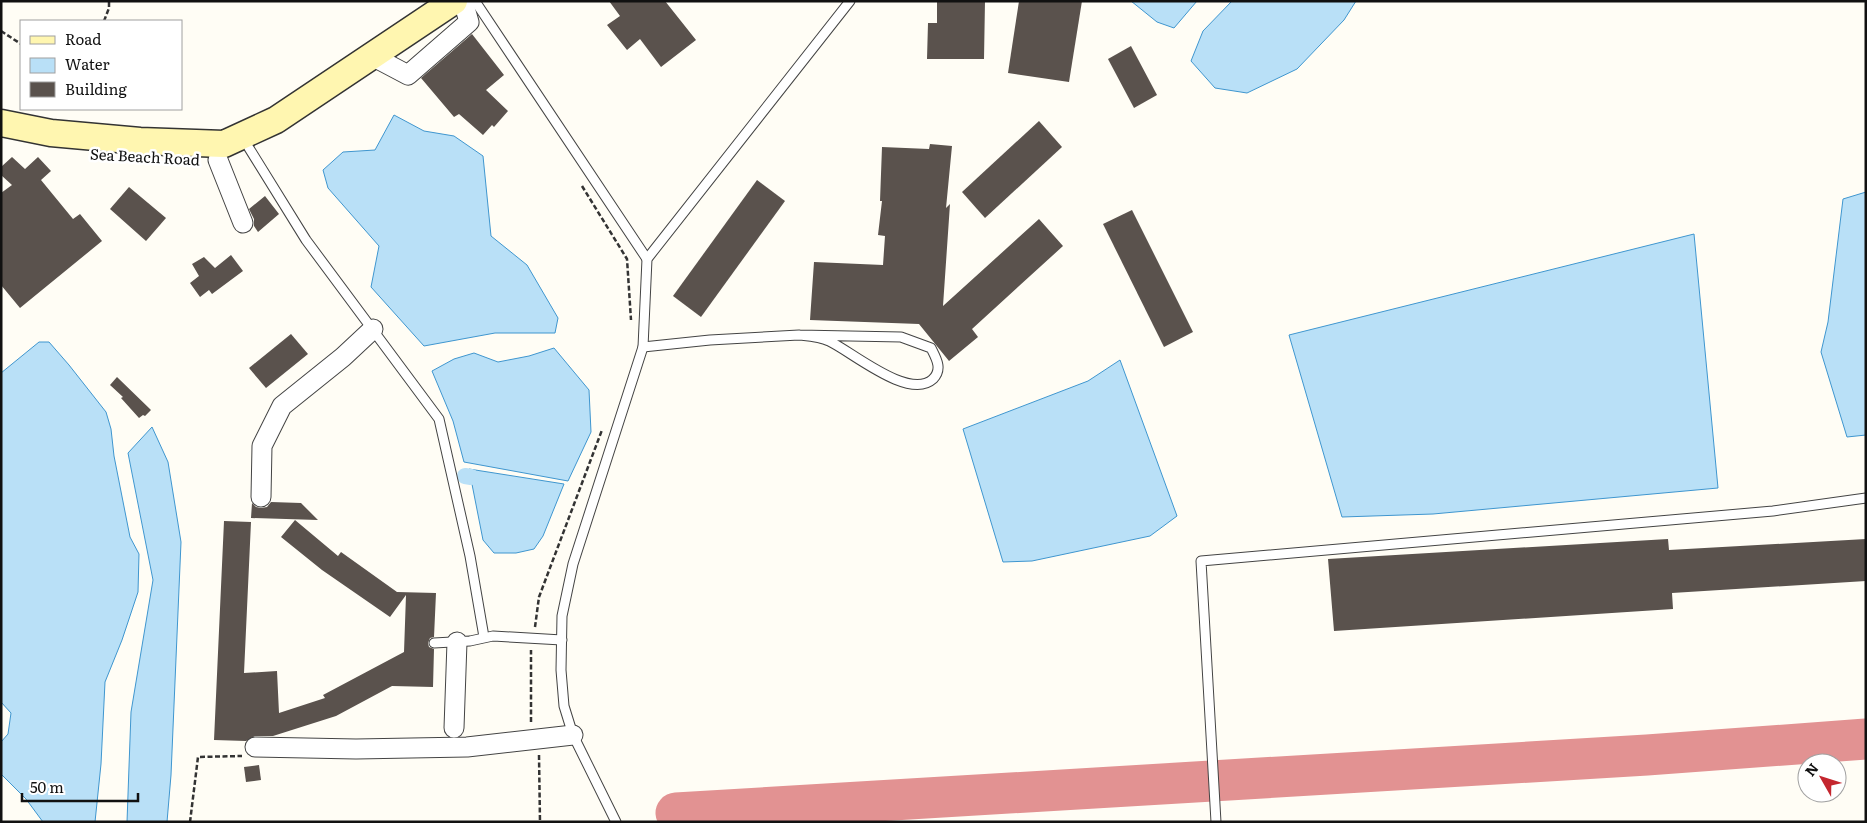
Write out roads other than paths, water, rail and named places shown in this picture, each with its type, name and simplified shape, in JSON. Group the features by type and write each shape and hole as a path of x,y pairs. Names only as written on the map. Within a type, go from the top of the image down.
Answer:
{"main road":[{"name":"Sea Beach Road","path":"1,123 61,134 140,141 224,144 276,120 454,1"},
{"name":"Sea Beach Road","path":"1,140 45,149 140,159 218,160 249,148 276,120"}],"street":[{"path":"372,56 408,75 469,22 463,1"},
{"path":"218,160 243,223"},
{"path":"261,497 262,446 282,406 373,329"},
{"path":"454,728 456,642"},
{"path":"255,747 356,749 467,747 573,735"}],"lane":[{"path":"475,1 647,259"},
{"path":"616,822 573,735 564,706 561,670 562,616 572,564 643,347 647,259 850,1"},
{"path":"249,148 306,240 439,419 470,556 484,638"},
{"path":"643,347 799,334 901,337 931,348 939,362 936,375 929,382 920,385 901,380 873,370 828,340 799,334"},
{"path":"1216,822 1202,561 1773,511 1866,498"},
{"path":"434,643 456,642 493,636 562,640"}],"water":[{"path":"1131,1 1197,1 1174,28 1157,22"},
{"path":"1232,1 1356,1 1344,20 1297,69 1247,93 1215,88 1191,61 1203,31"},
{"path":"394,115 424,131 454,136 483,156 491,236 527,265 558,318 555,333 495,333 424,346 371,287 379,246 328,188 323,170 343,152 375,150"},
{"path":"1866,192 1866,435 1847,437 1821,352 1828,322 1843,199"},
{"path":"1694,234 1718,488 1433,514 1342,517 1289,335"},
{"path":"39,342 49,342 106,412 111,429 114,456 130,537 139,554 138,592 122,640 105,682 101,764 95,822 43,822 26,799 1,774 1,742 8,734 11,713 1,702 1,373"},
{"path":"554,348 589,390 591,432 568,481 464,462 453,421 432,371 454,359 474,353 498,362 529,356"},
{"path":"1120,360 1177,516 1150,536 1032,561 1003,562 963,429 1088,381"},
{"path":"152,427 168,462 181,542 171,775 167,822 127,822 131,712 153,580 128,453"},
{"path":"469,469 564,484 543,536 534,549 516,553 494,553 483,540"}],"waterway":[{"path":"465,476 471,477"}]}
